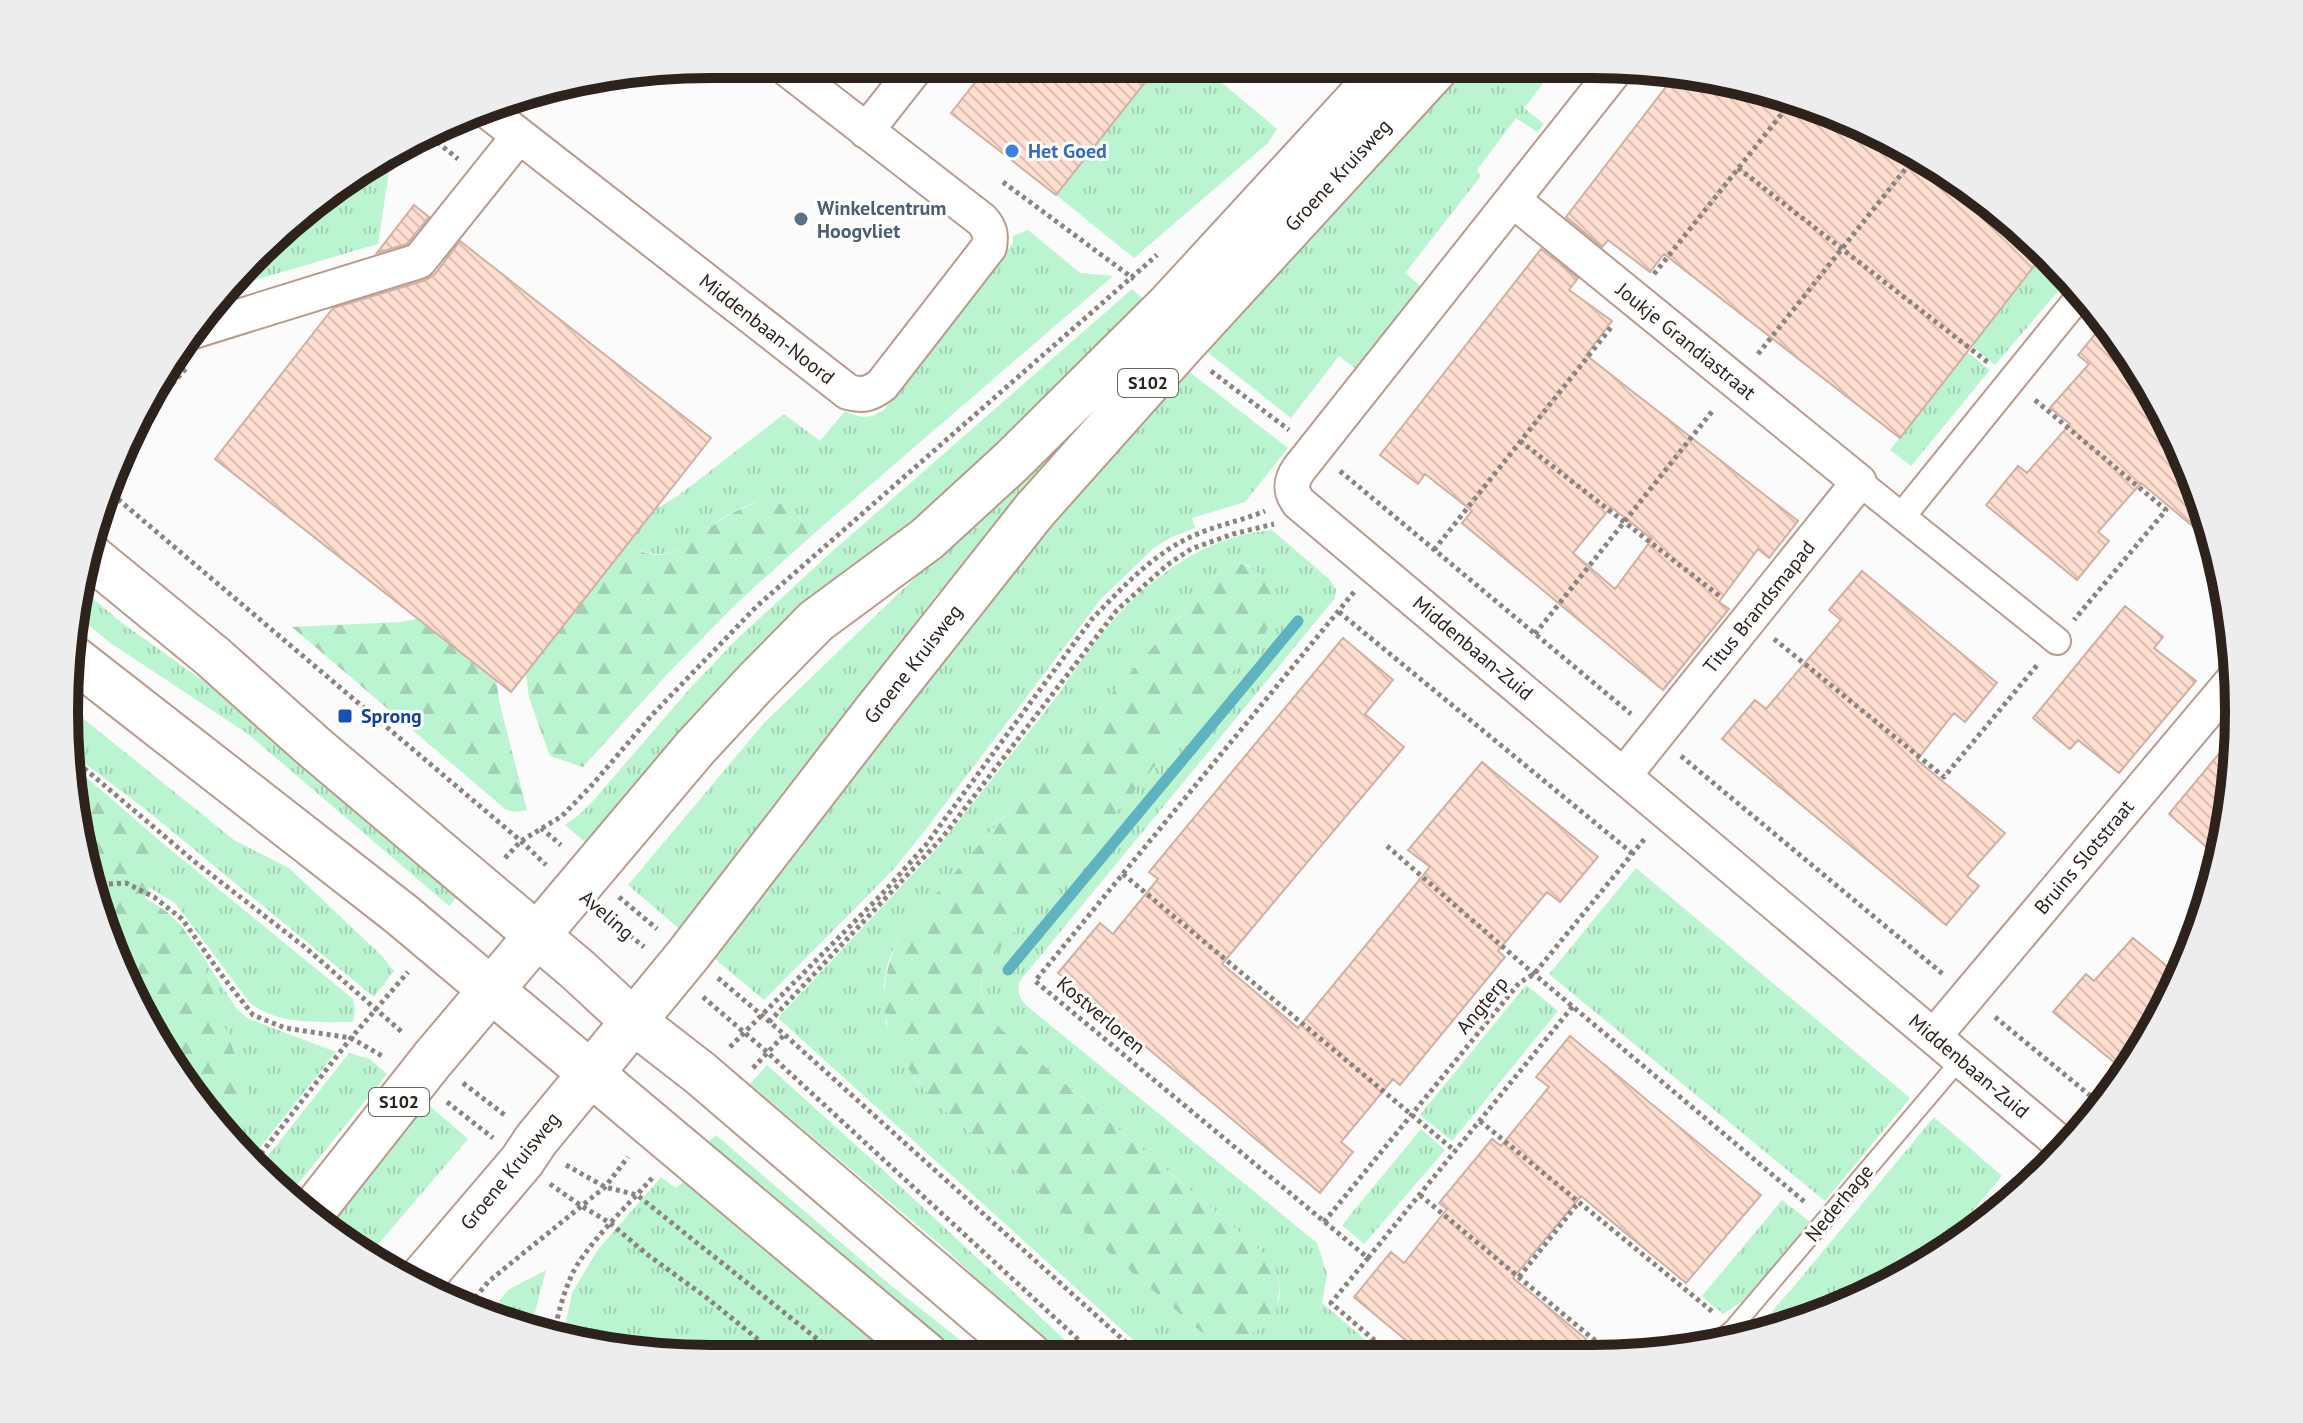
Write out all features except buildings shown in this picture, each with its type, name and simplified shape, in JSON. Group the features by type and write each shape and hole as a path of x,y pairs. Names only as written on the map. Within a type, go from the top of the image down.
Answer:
{"main road":[{"name":"Groene Kruisweg","path":"317,1206 432,1060 695,748 816,621 927,539 1012,461 1170,304 1378,78"},
{"name":"Groene Kruisweg","path":"424,1276 522,1161 681,964 1034,511 1427,78"},
{"path":"97,561 212,656 633,1021 700,1073 1017,1345"},
{"path":"80,663 390,904 914,1345"}],"street":[{"name":"Middenbaan-Noord","path":"495,117 835,383 848,392 861,395 882,385 989,247 991,236 982,220 799,78"},
{"path":"866,131 908,78"},
{"path":"1286,511 1293,477 1609,78"},
{"path":"209,326 419,261 519,136"},
{"name":"Joukje Grandiastraat","path":"1513,200 1859,482"},
{"path":"1902,516 2075,302"},
{"path":"1859,482 2057,641"},
{"name":"Titus Brandsmapad","path":"1624,775 1859,482"},
{"name":"Middenbaan-Zuid","path":"1286,511 1624,775 2057,1140"},
{"name":"Bruins Slotstraat","path":"1934,1036 2224,691"}],"lane":[{"name":"Nederhage","path":"1733,1328 1961,1059"}],"path":[{"path":"1520,441 1749,619 1944,777 2166,510 2011,380 1738,168"},
{"path":"1003,182 1087,243"},
{"path":"521,841 562,816 651,716 757,606 1165,248"},
{"path":"1243,395 1284,427"},
{"path":"1342,473 2093,1098"},
{"name":"Aveling","path":"116,497 548,867 583,880 681,964 744,1033 1084,1345"},
{"path":"744,1033 882,894 925,846 1092,619 1142,569 1180,542 1201,532 1260,513 1286,511"},
{"path":"769,1022 942,838 1004,753 1117,610 1167,565 1191,549 1286,511"},
{"path":"1344,583 1355,593 1339,612 1633,854"},
{"name":"Kostverloren","path":"1339,612 1035,981 1368,1258"},
{"path":"80,765 195,862 306,948 432,1060 566,1165 605,1187 637,1195 825,1345"},
{"name":"Angterp","path":"1324,1222 1519,983 1534,974 1667,812"},
{"path":"541,828 583,880 681,964 761,1014 1129,1345"},
{"path":"1387,846 1825,1219"},
{"path":"1123,874 1455,1151"},
{"path":"1380,1345 1331,1303 1573,1006"},
{"path":"260,1155 376,1009"},
{"path":"1480,1121 1733,1328"},
{"path":"474,1299 489,1281 605,1187"},
{"path":"1420,1195 1600,1345"},
{"path":"1519,1277 1579,1202"},
{"path":"556,1325 577,1264 610,1223"}],"green space":[{"path":"1148,78 1216,78 1277,129 1268,143 1134,258 1056,195"},
{"path":"1437,78 1547,78 1524,108 1544,124 1537,132 1516,118 1477,170 1481,176 1405,273 1424,289 1360,372 1339,356 1291,418 1196,343"},
{"path":"390,166 378,244 251,281 294,235 326,209"},
{"path":"1028,230 1080,273 1113,276 810,537 798,515 760,502 727,515 675,551 660,554 643,552 621,543 643,517 679,495 784,414 820,441 845,411 865,417 884,410 1013,243 1013,236"},
{"path":"2038,263 2061,287 1995,365 1972,346"},
{"path":"1132,289 1150,305 1005,449 753,654 693,718 587,844 565,825 593,801 692,686 738,638"},
{"path":"1148,340 1061,455 936,595 683,932 628,885 765,722 925,568"},
{"path":"1967,352 1990,370 1911,466 1890,450"},
{"path":"1178,363 1288,448 1245,502 1192,518 1195,528 1155,547 1101,599 893,870 764,1000 714,958 806,841 927,666"},
{"path":"760,501 792,509 810,537 737,603 583,767 550,756 529,698 524,656 621,543 652,554 674,552 724,518"},
{"path":"1272,530 1330,580 1336,589 1335,598 1019,982 1019,992 1027,1006 1317,1243 1327,1274 1322,1303 1372,1345 1139,1345 778,1018 940,845 1124,609 1149,585 1206,548 1238,536","holes":["1238,563 1250,566 983,968 982,994 986,1008 1001,1029 1268,1259 1280,1288 1276,1306 1262,1327 1201,1332 937,1104 916,1080 886,1023 884,985 888,962 899,936 1210,582 1222,570"]},
{"path":"1238,563 1253,569 1272,586 1278,601 1273,621 1110,820 983,968 981,987 986,1008 1001,1029 1275,1266 1280,1286 1276,1311 1262,1327 1243,1339 1222,1340 1201,1332 937,1104 895,1046 884,1007 885,985 899,936 1210,582 1222,570"},
{"path":"89,595 122,623 260,721 460,893 449,906 248,734 109,642 84,621"},
{"path":"452,612 493,650 499,701 527,810 514,812 505,809 292,627 401,622"},
{"path":"78,715 234,840 289,868 394,971 374,997 145,809 80,760"},
{"path":"81,773 166,846 145,898 166,911 198,949 250,1098 233,1127 185,1063 143,992 126,954 100,875 90,835"},
{"path":"166,846 353,999 353,1022 286,1019 250,1003 176,904 149,887"},
{"path":"1636,868 1910,1098 1825,1201 1549,974"},
{"path":"198,949 236,1008 247,1018 336,1052 257,1151 233,1127 249,1097"},
{"path":"1526,985 1558,1011 1452,1141 1420,1115"},
{"path":"349,1053 370,1059 387,1074 294,1188 265,1160"},
{"path":"767,1065 1070,1345 1047,1345 943,1247 750,1084"},
{"path":"423,1100 468,1139 375,1248 330,1217"},
{"path":"1934,1117 2002,1176 1961,1226 1872,1280 1817,1303 1795,1285"},
{"path":"1421,1129 1445,1150 1364,1244 1342,1225"},
{"path":"716,1135 889,1284 966,1345 937,1345 702,1148"},
{"path":"690,1175 897,1345 670,1344 629,1340 565,1327 572,1293 597,1251 661,1177 676,1188"},
{"path":"1782,1200 1810,1222 1743,1301 1723,1314 1702,1296"},
{"path":"546,1270 533,1319 495,1306 508,1290"},
{"path":"1795,1285 1817,1303 1795,1311 1764,1320"}],"waterway":[{"path":"1008,970 1298,621"}],"place":[{"name":"Het Goed","path":"1012,151"},
{"name":"Winkelcentrum Hoogvliet","path":"801,219"},
{"name":"Sprong","path":"345,716"}]}
